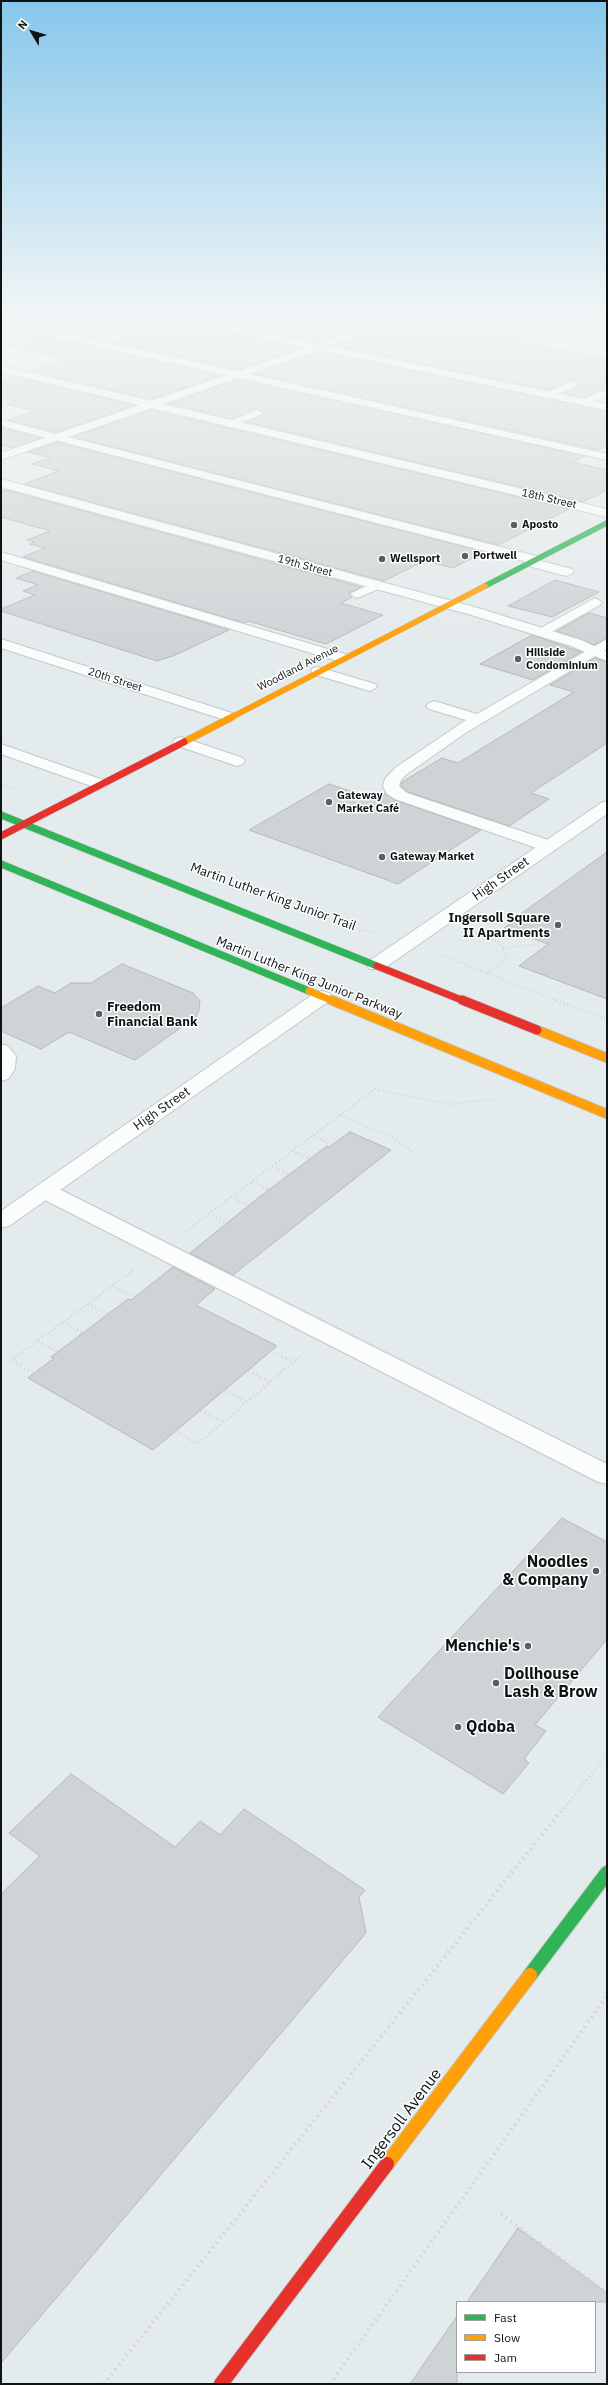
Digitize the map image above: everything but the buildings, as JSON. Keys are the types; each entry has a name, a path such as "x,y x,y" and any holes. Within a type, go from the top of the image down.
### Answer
{"main road":[{"name":"Woodland Avenue","path":"1,836 447,604 607,523"},
{"path":"1,815 607,1058"},
{"name":"Martin Luther King Junior Parkway","path":"1,864 322,998 607,1114"},
{"name":"Ingersoll Avenue","path":"221,2384 607,1873"}],"street":[{"path":"21,428 386,522 532,561 567,572"},
{"path":"1,457 84,428"},
{"name":"18th Street","path":"247,428 607,513"},
{"path":"474,428 607,457"},
{"name":"19th Street","path":"1,483 447,604 576,642 600,654"},
{"path":"375,527 386,522"},
{"path":"1,556 278,634 343,658"},
{"path":"357,594 376,585"},
{"path":"541,632 595,602"},
{"name":"20th Street","path":"1,643 230,717"},
{"path":"548,846 393,791 391,786 393,779 401,771 478,720 600,654 607,643"},
{"path":"318,671 370,686"},
{"path":"434,706 478,720"},
{"path":"181,742 237,761"},
{"path":"1,749 100,784"},
{"name":"High Street","path":"376,965 607,806"},
{"name":"High Street","path":"1,1221 322,998"},
{"path":"1,1050 6,1056 2,1069"},
{"path":"45,1190 607,1475"}],"path":[{"path":"1,783 14,789 23,799"},
{"name":"Martin Luther King Junior Trail","path":"352,929 374,930 607,1020"},
{"path":"467,930 500,942 503,948 507,958 487,973"},
{"path":"503,948 541,944"},
{"path":"34,1374 12,1360 375,1089 449,1104 496,1099"},
{"path":"341,1115 397,1140 414,1153"},
{"path":"312,1136 333,1145"},
{"path":"292,1151 310,1159"},
{"path":"272,1166 292,1176"},
{"path":"252,1182 269,1190"},
{"path":"231,1197 250,1207"},
{"path":"209,1214 227,1223"},
{"path":"112,1286 135,1297"},
{"path":"88,1304 107,1314"},
{"path":"63,1322 86,1334"},
{"path":"176,1432 198,1444 328,1333"},
{"path":"38,1341 58,1352"},
{"path":"271,1351 294,1362"},
{"path":"248,1371 270,1382"},
{"path":"226,1390 247,1402"},
{"path":"201,1410 223,1422"},
{"path":"104,2384 607,1754"},
{"path":"330,2384 607,1996"},
{"path":"501,2214 607,2293"}],"traffic: fast":[{"path":"485,586 607,523"},
{"path":"1,815 377,966"},
{"path":"1,864 309,991"},
{"path":"530,1975 607,1873"}],"traffic: slow":[{"path":"184,742 485,586"},
{"path":"309,991 607,1114"},
{"path":"537,1030 607,1058"},
{"path":"387,2164 530,1975"}],"traffic: jam":[{"path":"1,836 184,742"},
{"path":"377,966 537,1030"},
{"path":"221,2384 387,2164"}],"place":[{"name":"Aposto","path":"514,525"},
{"name":"Portwell","path":"465,556"},
{"name":"Wellsport","path":"382,559"},
{"name":"Hillside Condominium","path":"518,659"},
{"name":"Gateway Market Café","path":"329,802"},
{"name":"Gateway Market","path":"382,857"},
{"name":"Ingersoll Square II Apartments","path":"558,925"},
{"name":"Freedom Financial Bank","path":"99,1014"},
{"name":"Noodles & Company","path":"596,1571"},
{"name":"Menchie's","path":"528,1646"},
{"name":"Dollhouse Lash & Brow","path":"496,1683"},
{"name":"Qdoba","path":"458,1727"}]}
